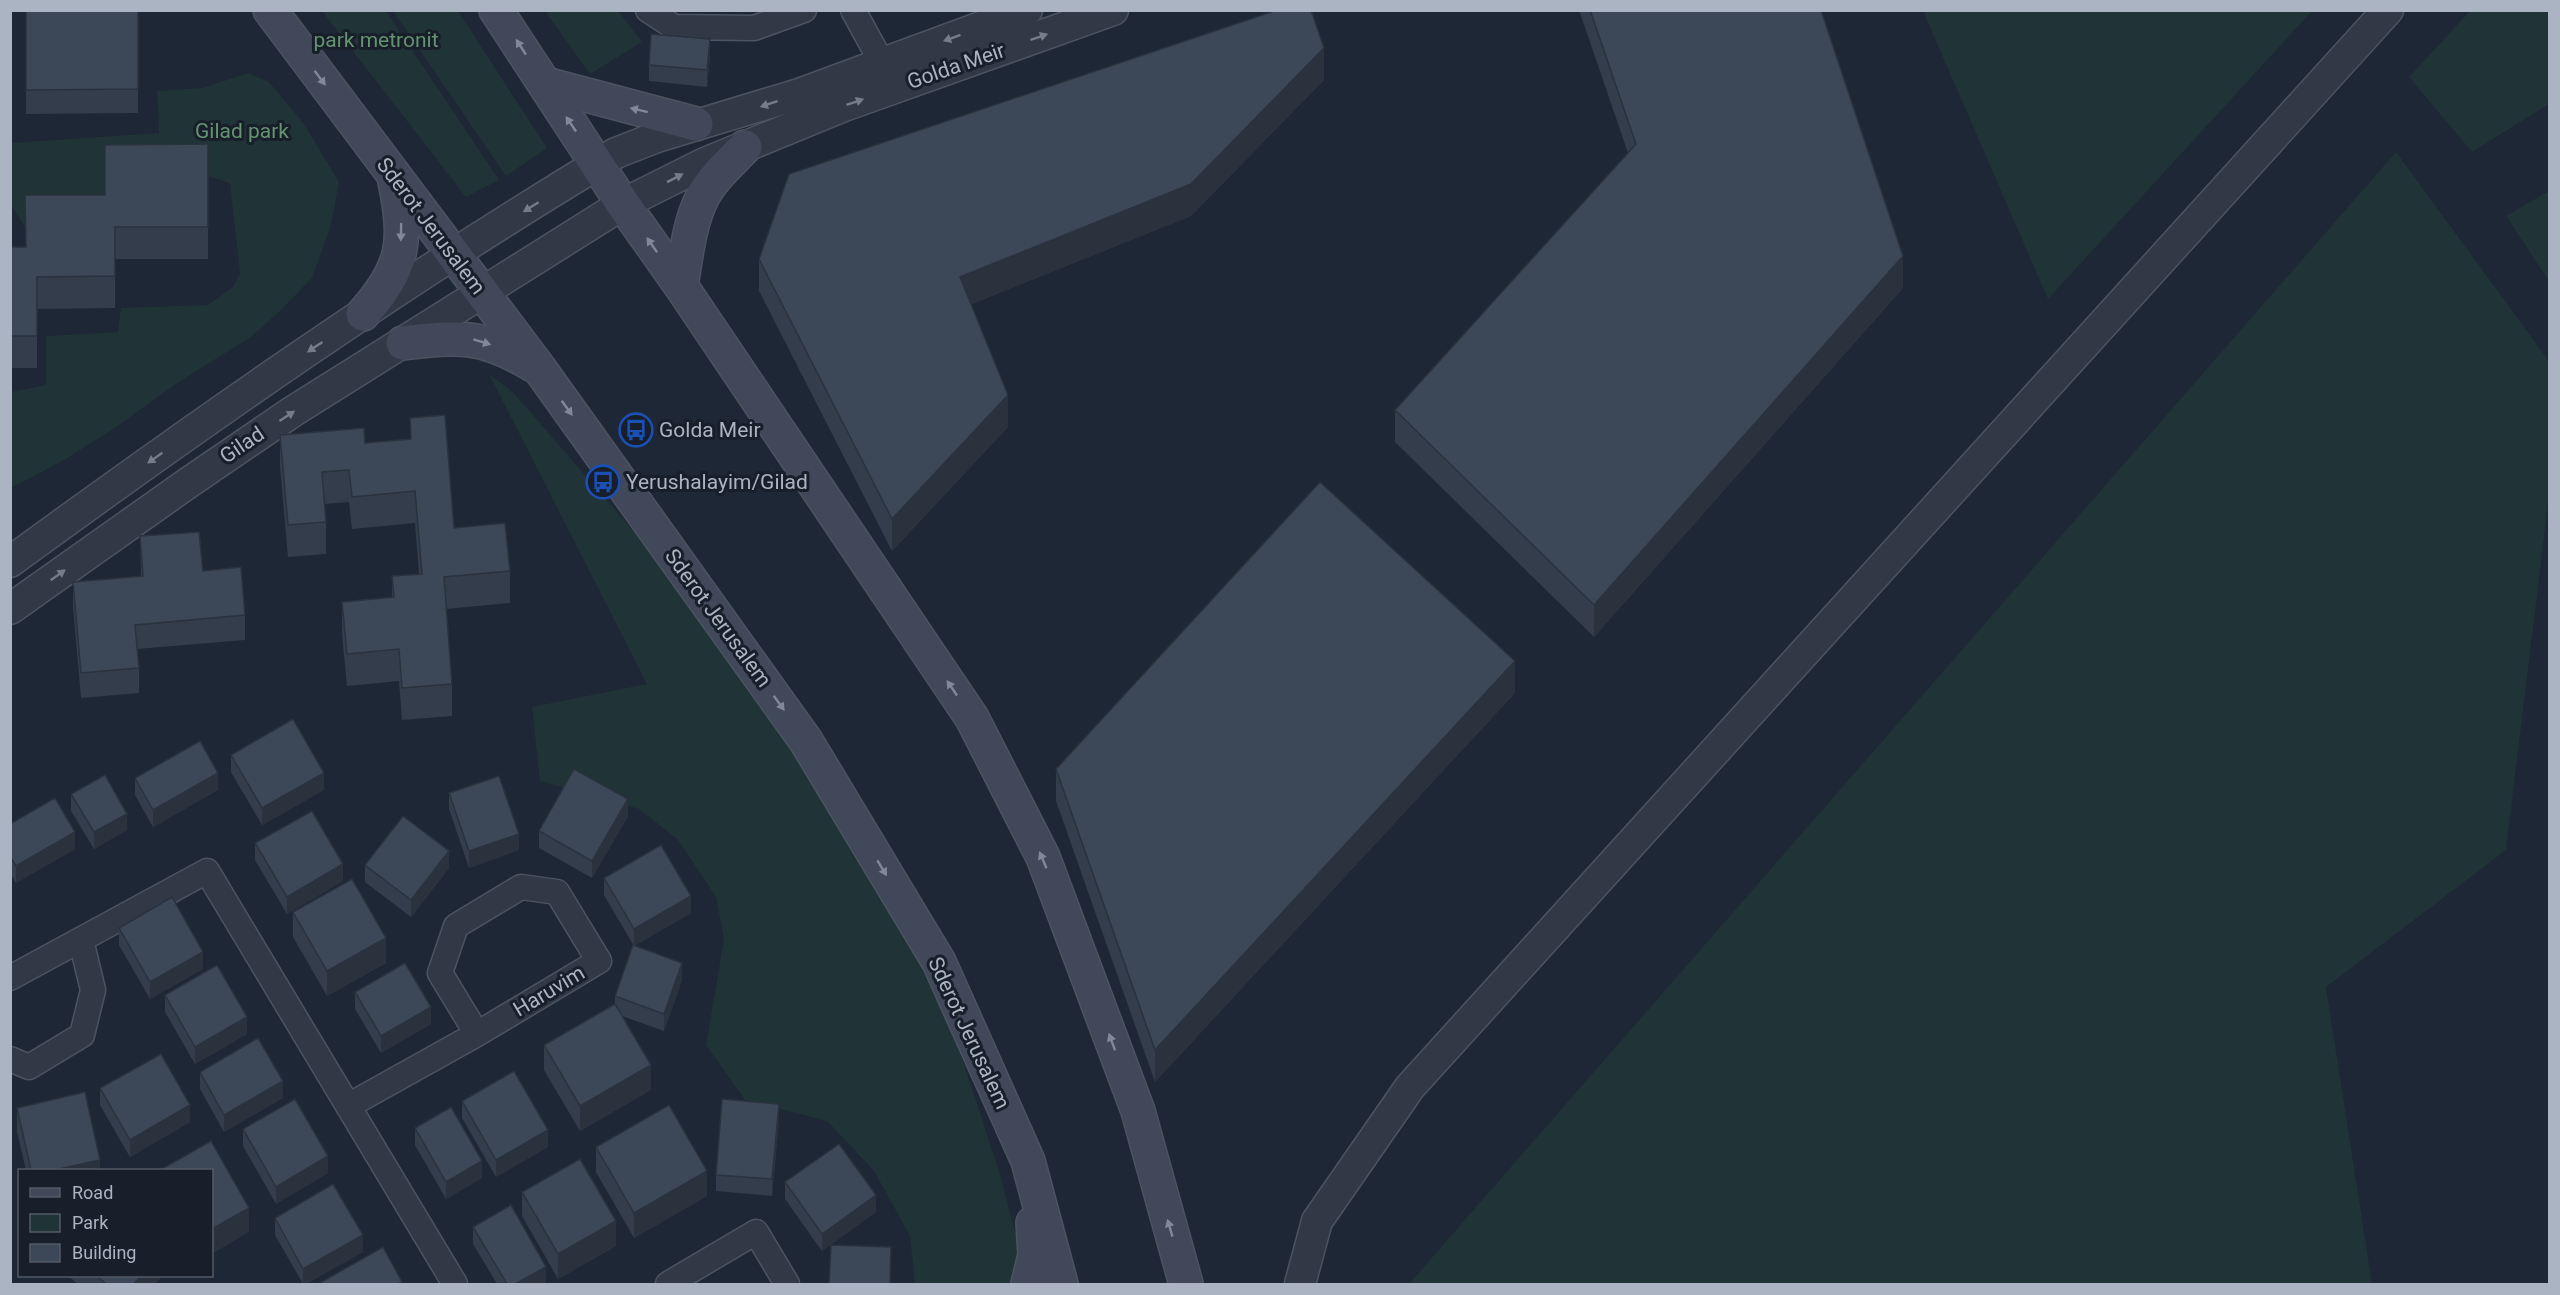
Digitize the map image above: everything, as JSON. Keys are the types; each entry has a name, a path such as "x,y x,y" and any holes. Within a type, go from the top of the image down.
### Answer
{"main road":[{"name":"Sderot Jerusalem","path":"270,10 539,368 806,741 939,962 1028,1161 1061,1284"},
{"path":"496,10 623,204 681,286 972,718 1037,846 1138,1111 1186,1284"},
{"path":"545,84 696,124"},
{"path":"681,286 692,227 701,199 709,186 745,147"},
{"path":"363,314 380,295 392,275 400,253 401,210 393,175"},
{"path":"403,343 448,337 473,339 517,355 539,368"},
{"path":"1028,1161 1035,1255 1028,1284"}],"street":[{"path":"648,10 674,27 754,28 804,10"},
{"path":"853,10 882,63"},
{"name":"Golda Meir","path":"482,293 623,204 705,163 844,106 1113,10"},
{"path":"1300,1284 1317,1221 1410,1087 2388,10"},
{"name":"Golda Meir","path":"453,256 616,153 657,136 799,94 1015,13"},
{"name":"Gilad","path":"10,562 180,440 363,314 453,256"},
{"name":"Gilad","path":"10,609 273,425 482,293"},
{"path":"10,978 207,871 455,1284"},
{"name":"Haruvim","path":"348,1106 477,1034 598,961 557,892 521,887 456,926 440,973 477,1034"},
{"path":"10,1059 29,1067 82,1035 93,990 81,940"},
{"path":"668,1284 756,1232 788,1284"}],"green space":[{"name":"park metronit","path":"322,11 386,11 499,180 466,197"},
{"name":"park metronit","path":"393,11 458,11 547,148 506,176"},
{"path":"545,11 618,11 642,42 590,74"},
{"path":"1923,11 2312,11 2048,299"},
{"path":"2470,11 2550,11 2549,104 2472,152 2409,77"},
{"name":"Gilad park","path":"248,73 269,82 304,124 339,182 331,225 312,278 251,337 174,385 118,426 64,460 11,488 11,392 46,385 46,336 118,332 121,308 208,305 233,287 240,273 230,183 208,176 105,177 105,227 25,227 11,205 11,143 159,133 157,91 202,88"},
{"path":"2396,152 2549,361 2549,496 2506,850 2326,987 2372,1284 1409,1284"},
{"path":"2549,191 2549,281 2506,216"},
{"path":"489,374 513,392 655,556 805,757 889,896 953,1031 1000,1174 1021,1255 1016,1284 915,1284 910,1236 874,1171 827,1121 745,1100 706,1045 724,939 716,897 678,840 639,809 540,781 532,707 647,684"}],"building":[{"path":"26,10 138,10 138,89 26,90"},
{"path":"1277,10 1311,10 1324,48 1191,184 960,277 1008,395 892,519 759,259 789,174"},
{"path":"1590,10 1821,10 1903,256 1594,605 1395,410 1636,144"},
{"path":"651,34 710,39 707,70 649,65"},
{"path":"208,144 208,227 115,227 115,276 37,277 37,336 10,336 10,247 26,247 25,195 105,195 105,145"},
{"path":"445,415 454,528 505,523 510,571 444,577 452,684 402,688 399,649 347,654 342,602 394,597 392,576 422,574 415,491 352,497 349,470 322,472 326,522 288,525 280,435 364,428 365,443 411,439 410,418"},
{"path":"1320,482 1515,661 1155,1050 1056,769"},
{"path":"199,532 203,571 241,567 245,615 135,625 139,668 81,673 73,582 143,576 140,536"},
{"path":"293,719 324,773 262,808 231,755"},
{"path":"200,741 218,773 153,810 135,778"},
{"path":"574,769 628,799 592,861 539,831"},
{"path":"105,775 127,814 94,832 71,794"},
{"path":"499,776 519,834 469,851 449,793"},
{"path":"55,798 75,832 16,866 10,856 10,824"},
{"path":"312,811 343,864 287,897 255,843"},
{"path":"403,816 449,851 411,900 365,865"},
{"path":"661,845 691,896 634,929 604,878"},
{"path":"352,879 386,938 327,971 293,912"},
{"path":"172,897 203,952 150,982 119,928"},
{"path":"633,945 682,963 664,1014 615,996"},
{"path":"405,963 431,1007 381,1036 355,992"},
{"path":"217,965 247,1017 195,1047 165,995"},
{"path":"615,1004 651,1065 580,1106 544,1045"},
{"path":"258,1038 283,1081 224,1115 200,1072"},
{"path":"161,1054 190,1105 130,1140 100,1088"},
{"path":"514,1071 548,1130 496,1160 462,1101"},
{"path":"85,1092 100,1160 59,1169 31,1169 17,1108"},
{"path":"295,1099 328,1156 276,1187 243,1129"},
{"path":"722,1099 779,1104 772,1179 716,1175"},
{"path":"669,1105 707,1171 634,1213 596,1147"},
{"path":"451,1107 482,1161 446,1182 415,1128"},
{"path":"211,1141 249,1208 213,1228 213,1169 162,1169"},
{"path":"839,1144 876,1195 822,1234 785,1182"},
{"path":"580,1159 616,1221 558,1254 522,1192"},
{"path":"333,1184 363,1235 303,1269 275,1218"},
{"path":"511,1205 546,1267 515,1284 507,1284 473,1227"},
{"path":"831,1245 891,1247 890,1284 829,1284"},
{"path":"383,1247 402,1282 398,1284 318,1284"},
{"path":"98,1277 139,1277 134,1284 106,1284"}],"place":[{"name":"Golda Meir","path":"636,430"},
{"name":"Yerushalayim/Gilad","path":"603,482"}]}
